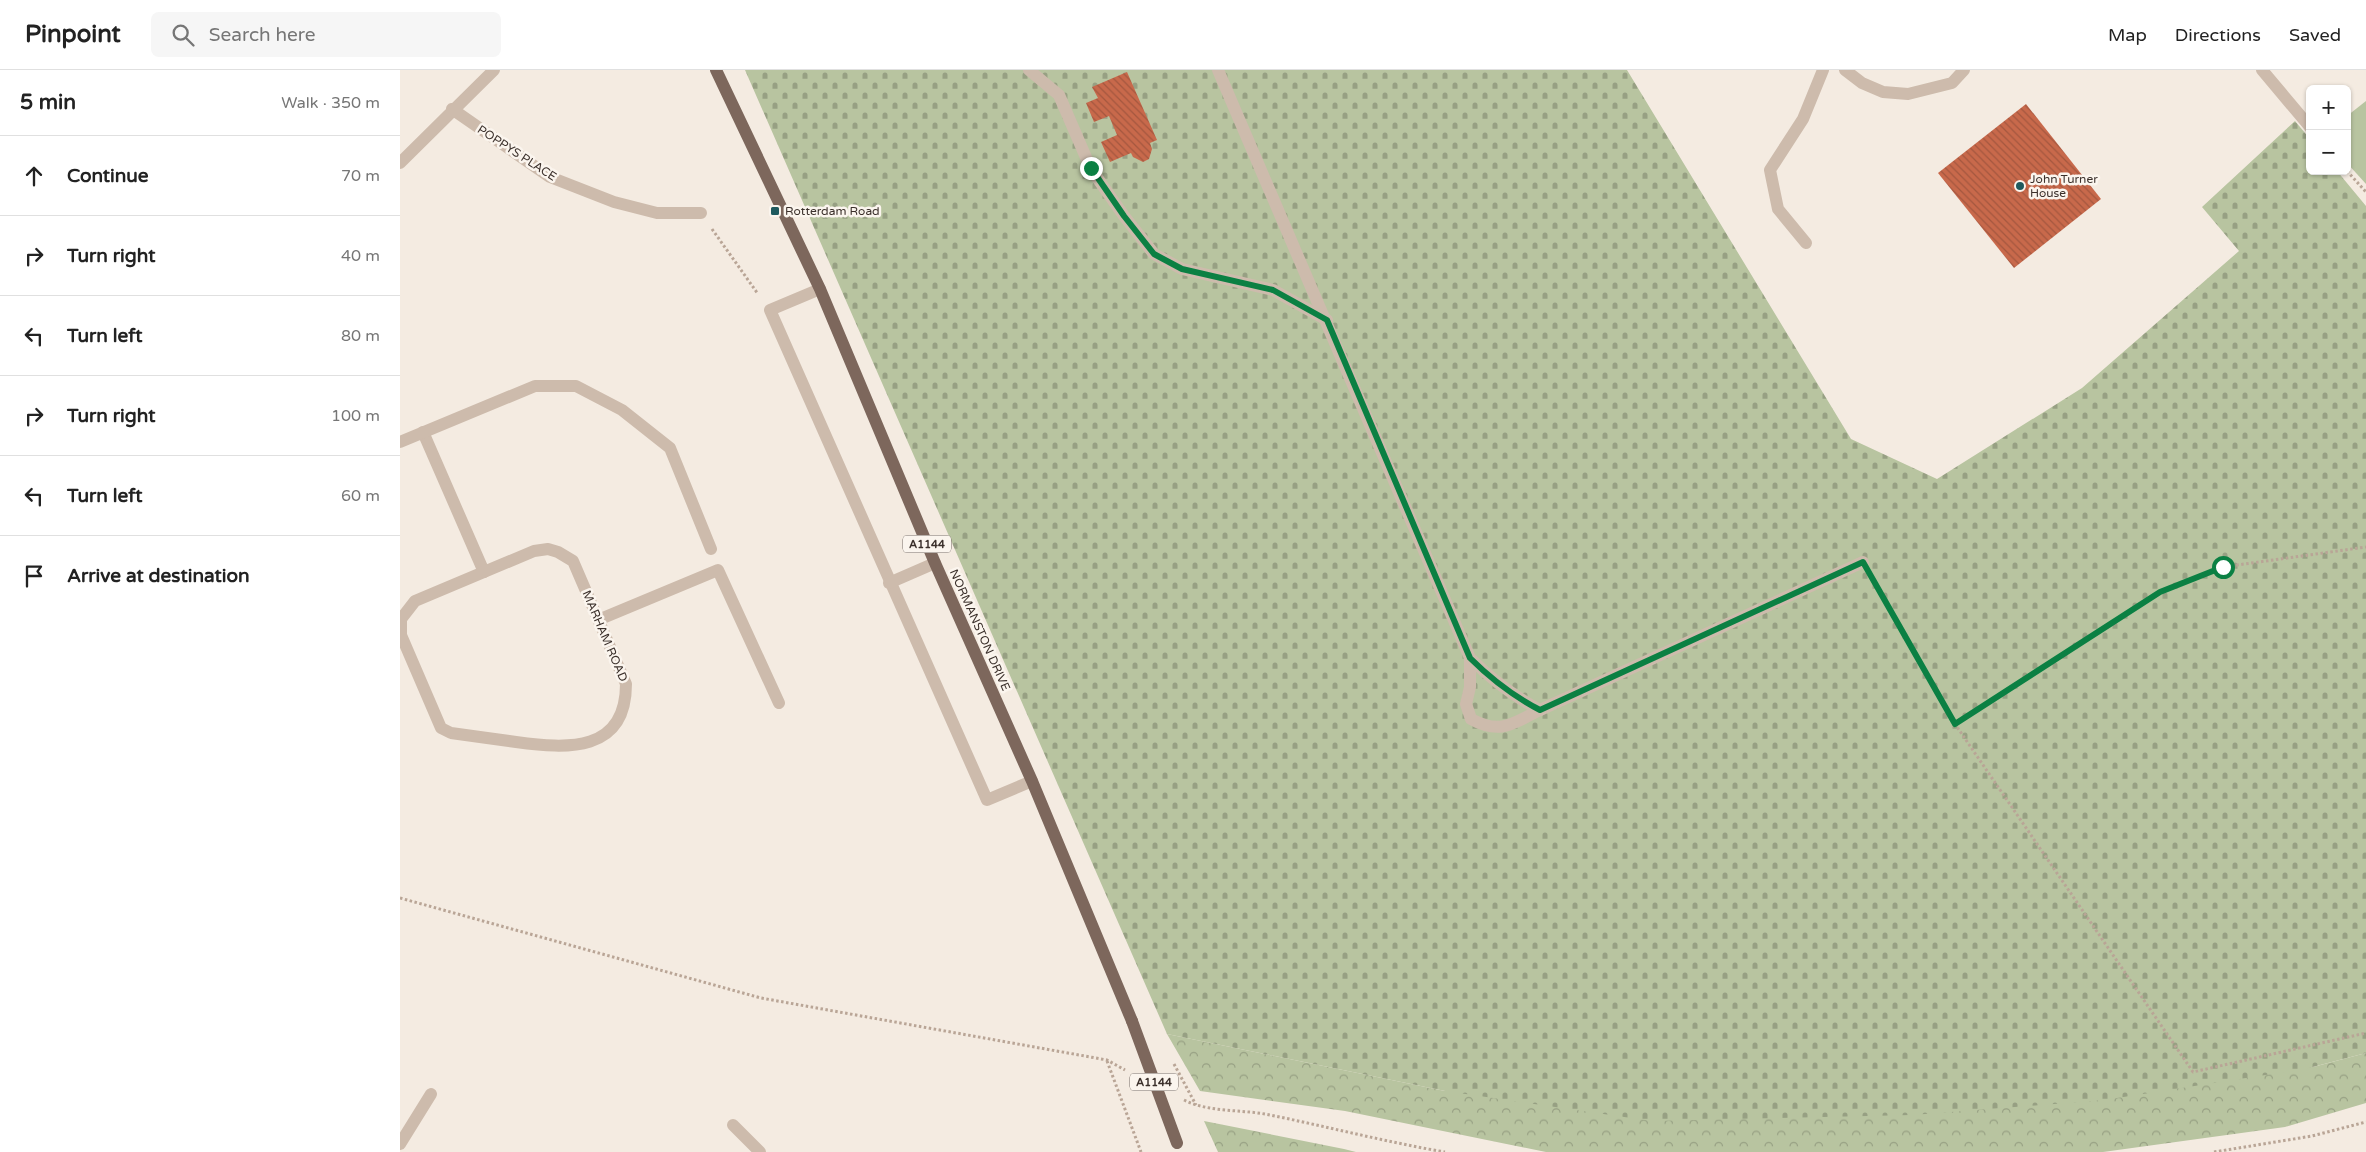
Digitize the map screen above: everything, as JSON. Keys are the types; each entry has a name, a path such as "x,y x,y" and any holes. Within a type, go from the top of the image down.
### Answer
{"main road":[{"name":"NORMANSTON DRIVE","path":"716,70 820,289 935,563 1032,781 1132,1021 1179,1147"}],"street":[{"path":"400,163 452,109 494,70"},
{"path":"1029,70 1059,95 1091,168 1124,216 1154,254 1182,269 1273,290 1327,320"},
{"path":"1218,70 1327,320 1470,658 1470,687 1466,704 1470,719 1486,727 1504,728 1863,562"},
{"path":"1806,243 1778,209 1770,170 1803,119 1823,70"},
{"path":"1845,70 1862,83 1884,92 1908,94 1952,83 1964,70"},
{"path":"2262,70 2306,122"},
{"name":"POPPYS PLACE","path":"452,109 550,177 614,202 657,212 701,213"},
{"path":"820,289 770,310 889,583 987,800 1032,781"},
{"path":"400,442 535,386 576,386 622,410 670,448 711,549"},
{"path":"423,432 484,572"},
{"name":"MARHAM ROAD","path":"548,549 558,552 573,561 626,684 626,700 623,708 614,725 594,742 553,747 451,733 441,728 401,635 401,619 415,601 534,551 548,549"},
{"path":"889,583 935,563"},
{"path":"598,620 718,570 779,703"},
{"path":"1470,658 1519,699 1540,710"},
{"path":"400,1144 431,1094"},
{"path":"733,1124 760,1152"}],"path":[{"path":"2351,175 2366,192"},
{"path":"701,213 770,310"},
{"path":"1955,724 2160,592 2223,567 2366,547"},
{"path":"1863,562 1955,724 2193,1072 2366,1033"},
{"path":"400,898 761,998 1107,1060 1131,1072"},
{"path":"1107,1060 1141,1152"},
{"path":"1173,1062 1196,1106"},
{"path":"1180,1097 1196,1106 1268,1115 1380,1141 1445,1152"},
{"path":"2214,1152 2312,1136 2366,1122"}],"green space":[{"path":"745,70 1627,70 1851,439 1937,479 2082,388 2239,251 2202,207 2295,121 2306,134 2306,175 2340,175 2366,206 2366,1053 2305,1069 2104,1100 1912,1115 1652,1121 1445,1091 1167,1034"},
{"path":"2366,101 2366,184 2351,167 2351,113"},
{"path":"1167,1034 1445,1091 2313,1067 2366,1053 2366,1103 2285,1127 2103,1152 1546,1152 1345,1111 1200,1091"},
{"path":"1204,1121 1344,1149 1356,1152 1218,1152"}],"building":[{"path":"1127,72 1157,140 1150,143 1152,149 1149,159 1143,162 1133,157 1131,153 1110,162 1101,142 1117,135 1109,116 1094,122 1086,103 1098,98 1092,87"},
{"name":"John Turner House","path":"2026,104 2101,199 2014,268 1938,173"}],"place":[{"name":"John Turner House","path":"2020,186"},
{"name":"Rotterdam Road","path":"775,211"}],"route":[{"path":"1091,168 1124,216 1154,254 1182,269 1218,279 1273,290 1327,320 1470,658 1490,678 1519,699 1540,710 1863,562 1955,724 2160,592 2223,567"}]}
